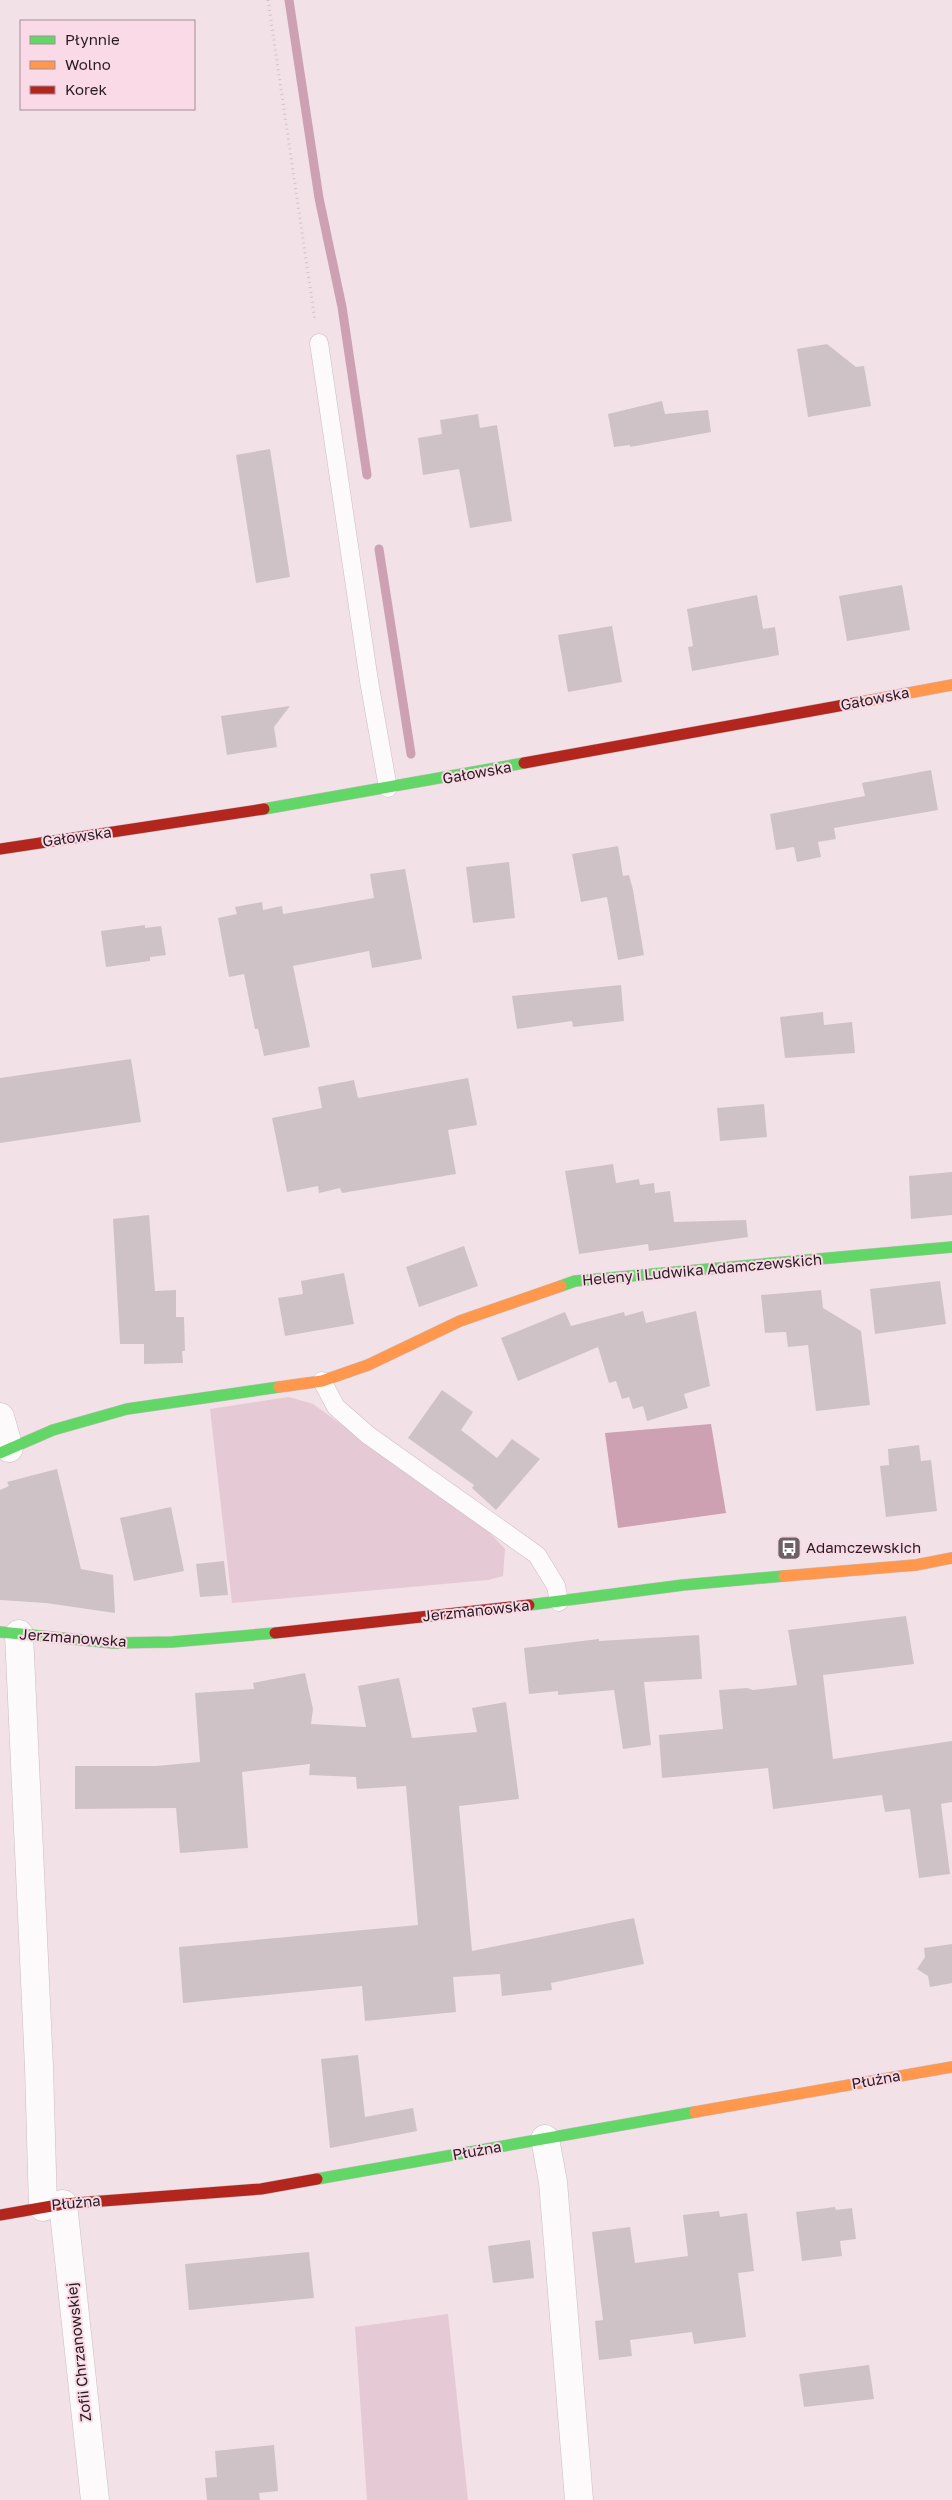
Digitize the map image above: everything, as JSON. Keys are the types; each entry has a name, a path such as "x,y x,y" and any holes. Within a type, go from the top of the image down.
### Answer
{"street":[{"name":"Gałowska","path":"0,849 388,788 952,685"},
{"name":"Heleny i Ludwika Adamczewskich","path":"4,1451 53,1430 127,1409 322,1381 368,1365 460,1322 574,1281 952,1247"},
{"path":"0,1417 4,1451"},
{"name":"Jerzmanowska","path":"10,1633 113,1643 172,1642 559,1602 674,1586 916,1565 952,1558"},
{"name":"Zofii Chrzanowskiej","path":"10,1633 39,2067 53,2205 95,2500"},
{"name":"Płużna","path":"0,2214 53,2205 261,2189 952,2067"},
{"path":"545,2139 553,2182 579,2500"}],"lane":[{"path":"319,343 367,672 388,788"},
{"path":"322,1381 336,1408 368,1435 537,1555 556,1586 559,1602"}],"path":[{"path":"268,0 319,343"}],"shaded area":[{"path":"289,1397 313,1404 488,1531 505,1549 503,1576 488,1580 232,1603 210,1409"},
{"path":"711,1424 726,1513 618,1528 605,1433"},
{"path":"448,2314 468,2500 367,2500 355,2327"}],"building":[{"path":"827,344 856,367 864,366 871,406 808,417 797,349"},
{"path":"662,401 665,414 708,410 711,432 630,447 630,445 614,447 608,414"},
{"path":"478,414 480,428 497,425 512,521 470,528 459,469 423,475 418,438 442,434 440,420"},
{"path":"270,449 290,577 256,583 236,455"},
{"path":"902,585 910,630 847,641 839,596"},
{"path":"757,595 763,629 775,627 779,655 692,671 688,647 693,646 687,609"},
{"path":"612,626 622,682 568,692 558,635"},
{"path":"290,706 274,727 277,747 227,755 221,716"},
{"path":"931,770 938,810 834,828 836,839 818,842 821,857 797,862 794,847 776,850 770,814 865,796 862,783"},
{"path":"618,846 623,876 629,875 633,890 644,955 618,960 607,897 581,902 572,854"},
{"path":"509,862 515,918 473,923 466,867"},
{"path":"405,869 422,959 372,968 369,951 293,966 310,1047 264,1056 258,1029 255,1029 244,974 229,977 218,918 237,914 235,907 262,902 263,910 282,906 283,914 374,898 370,874"},
{"path":"145,925 145,928 161,926 166,955 150,957 150,961 106,967 101,931"},
{"path":"621,985 624,1021 573,1027 572,1021 517,1029 512,996"},
{"path":"823,1012 824,1025 852,1022 855,1053 785,1058 780,1017"},
{"path":"131,1059 141,1122 0,1143 0,1078"},
{"path":"468,1078 477,1125 448,1130 456,1174 342,1193 340,1188 319,1193 318,1186 287,1192 272,1118 322,1108 318,1087 354,1080 358,1098"},
{"path":"764,1104 767,1137 720,1141 717,1108"},
{"path":"613,1164 616,1183 639,1179 640,1185 654,1183 655,1193 670,1191 674,1222 746,1220 748,1237 649,1251 648,1244 579,1254 565,1171"},
{"path":"952,1172 952,1215 911,1219 909,1176"},
{"path":"149,1215 155,1291 176,1290 176,1317 184,1317 185,1351 182,1351 183,1363 144,1364 144,1344 120,1344 113,1219"},
{"path":"464,1246 478,1286 419,1307 406,1267"},
{"path":"344,1273 354,1324 285,1336 278,1298 303,1294 301,1281"},
{"path":"940,1281 946,1324 875,1334 870,1289"},
{"path":"821,1290 823,1308 861,1331 870,1405 816,1411 808,1345 788,1347 786,1332 765,1333 761,1295"},
{"path":"643,1311 646,1323 696,1311 710,1386 684,1394 688,1408 647,1421 643,1406 633,1409 629,1397 622,1399 616,1381 609,1383 598,1347 518,1381 501,1338 565,1312 571,1326 624,1312 625,1316"},
{"path":"442,1390 473,1412 461,1430 497,1458 512,1439 540,1459 496,1510 472,1488 474,1485 408,1438"},
{"path":"919,1445 921,1461 931,1460 937,1511 886,1517 880,1466 889,1465 888,1449"},
{"path":"57,1469 81,1569 113,1575 115,1613 46,1603 0,1600 0,1490 9,1486 7,1482"},
{"path":"171,1507 184,1571 134,1581 120,1518"},
{"path":"224,1561 228,1595 200,1597 196,1564"},
{"path":"906,1616 914,1664 823,1675 833,1759 952,1741 952,1802 941,1804 950,1874 919,1878 910,1809 885,1812 882,1795 773,1809 768,1768 662,1778 659,1735 723,1729 719,1690 747,1688 753,1690 797,1685 788,1630"},
{"path":"699,1635 702,1679 644,1682 651,1745 623,1749 614,1690 558,1695 558,1691 529,1694 524,1648 599,1639 599,1641"},
{"path":"305,1673 313,1709 311,1724 366,1727 358,1686 399,1678 412,1738 477,1732 472,1708 506,1702 519,1799 459,1806 472,1951 634,1918 644,1964 551,1983 552,1990 502,1996 500,1974 453,1977 456,2012 365,2021 362,1986 183,2003 179,1947 418,1925 406,1786 357,1789 356,1777 309,1775 310,1764 242,1772 248,1848 180,1853 176,1808 75,1809 75,1766 156,1766 200,1762 195,1693 254,1689 253,1683"},
{"path":"952,1944 952,1983 930,1987 928,1976 917,1969 925,1957 924,1948"},
{"path":"358,2055 365,2117 413,2108 417,2131 330,2148 321,2059"},
{"path":"835,2207 836,2210 852,2208 856,2239 840,2241 842,2256 802,2261 796,2212"},
{"path":"719,2211 720,2217 747,2213 754,2271 738,2273 746,2337 694,2344 692,2332 630,2340 632,2356 599,2360 595,2321 603,2320 592,2232 630,2227 635,2263 688,2256 683,2215"},
{"path":"530,2240 534,2278 493,2283 488,2246"},
{"path":"309,2252 314,2298 189,2310 185,2264"},
{"path":"869,2365 874,2399 804,2407 799,2374"},
{"path":"274,2445 278,2491 259,2493 260,2500 207,2500 205,2478 217,2477 215,2451"}],"waterway":[{"path":"289,0 319,198 342,307 367,475"},
{"path":"379,549 411,754"}],"traffic: fast":[{"path":"264,809 524,763"},
{"path":"561,1286 575,1281 952,1247"},
{"path":"0,1453 53,1430 127,1409 279,1387"},
{"path":"529,1605 683,1585 784,1576"},
{"path":"0,1632 113,1643 172,1642 275,1633"},
{"path":"317,2179 695,2112"}],"traffic: slow":[{"path":"855,703 952,685"},
{"path":"279,1387 322,1381 368,1365 460,1321 561,1286"},
{"path":"784,1576 916,1565 952,1558"},
{"path":"695,2112 952,2067"}],"traffic: jam":[{"path":"524,763 855,703"},
{"path":"0,849 264,809"},
{"path":"275,1633 529,1605"},
{"path":"0,2215 63,2204 261,2189 317,2179"}],"place":[{"name":"Adamczewskich","path":"789,1548"}]}
